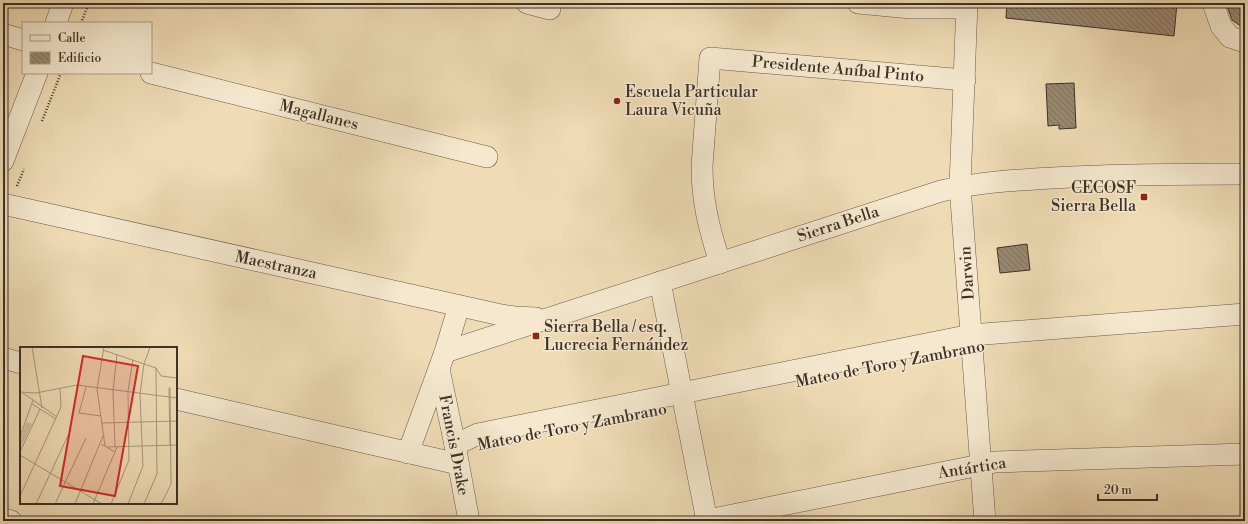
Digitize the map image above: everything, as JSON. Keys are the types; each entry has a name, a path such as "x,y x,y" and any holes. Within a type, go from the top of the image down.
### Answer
{"street":[{"path":"56,22 63,3"},
{"path":"527,3 550,10"},
{"path":"858,3 967,12"},
{"path":"1213,3 1221,26 1230,37 1245,42"},
{"name":"Darwin","path":"967,12 960,186 985,521"},
{"path":"3,34 22,40"},
{"name":"Presidente Aníbal Pinto","path":"720,262 707,219 702,183 710,58 965,80"},
{"name":"Magallanes","path":"152,73 487,157"},
{"path":"3,162 37,74"},
{"name":"Sierra Bella","path":"442,360 549,318 960,186 990,182 1077,177 1164,174 1245,174"},
{"name":"Maestranza","path":"3,204 459,306 529,319 549,318"},
{"path":"660,282 706,521"},
{"path":"408,453 442,360 459,306"},
{"name":"Mateo de Toro y Zambrano","path":"177,399 408,453 457,455 478,434 683,399 972,340 1245,314"},
{"name":"Mateo de Toro y Zambrano","path":"972,340 1245,325"},
{"path":"3,358 20,363"},
{"name":"Francis Drake","path":"442,360 457,455 470,521"},
{"name":"Antártica","path":"770,521 981,472 995,462 1245,454"},
{"name":"Antártica","path":"706,521 981,472 993,476 1245,466"},
{"path":"3,519 12,521"}],"path":[{"path":"81,22 89,3"}],"building":[{"path":"1007,3 1177,3 1174,36 1006,18"},
{"path":"1226,3 1245,3 1245,29 1232,20"},
{"path":"1074,83 1076,128 1059,129 1059,125 1048,126 1046,84"},
{"path":"1027,244 1030,270 1000,273 997,248"}],"place":[{"name":"Escuela Particular Laura Vicuña","path":"617,101"},
{"name":"CECOSF Sierra Bella","path":"1144,197"},
{"name":"Sierra Bella / esq. Lucrecia Fernández","path":"536,336"}]}
